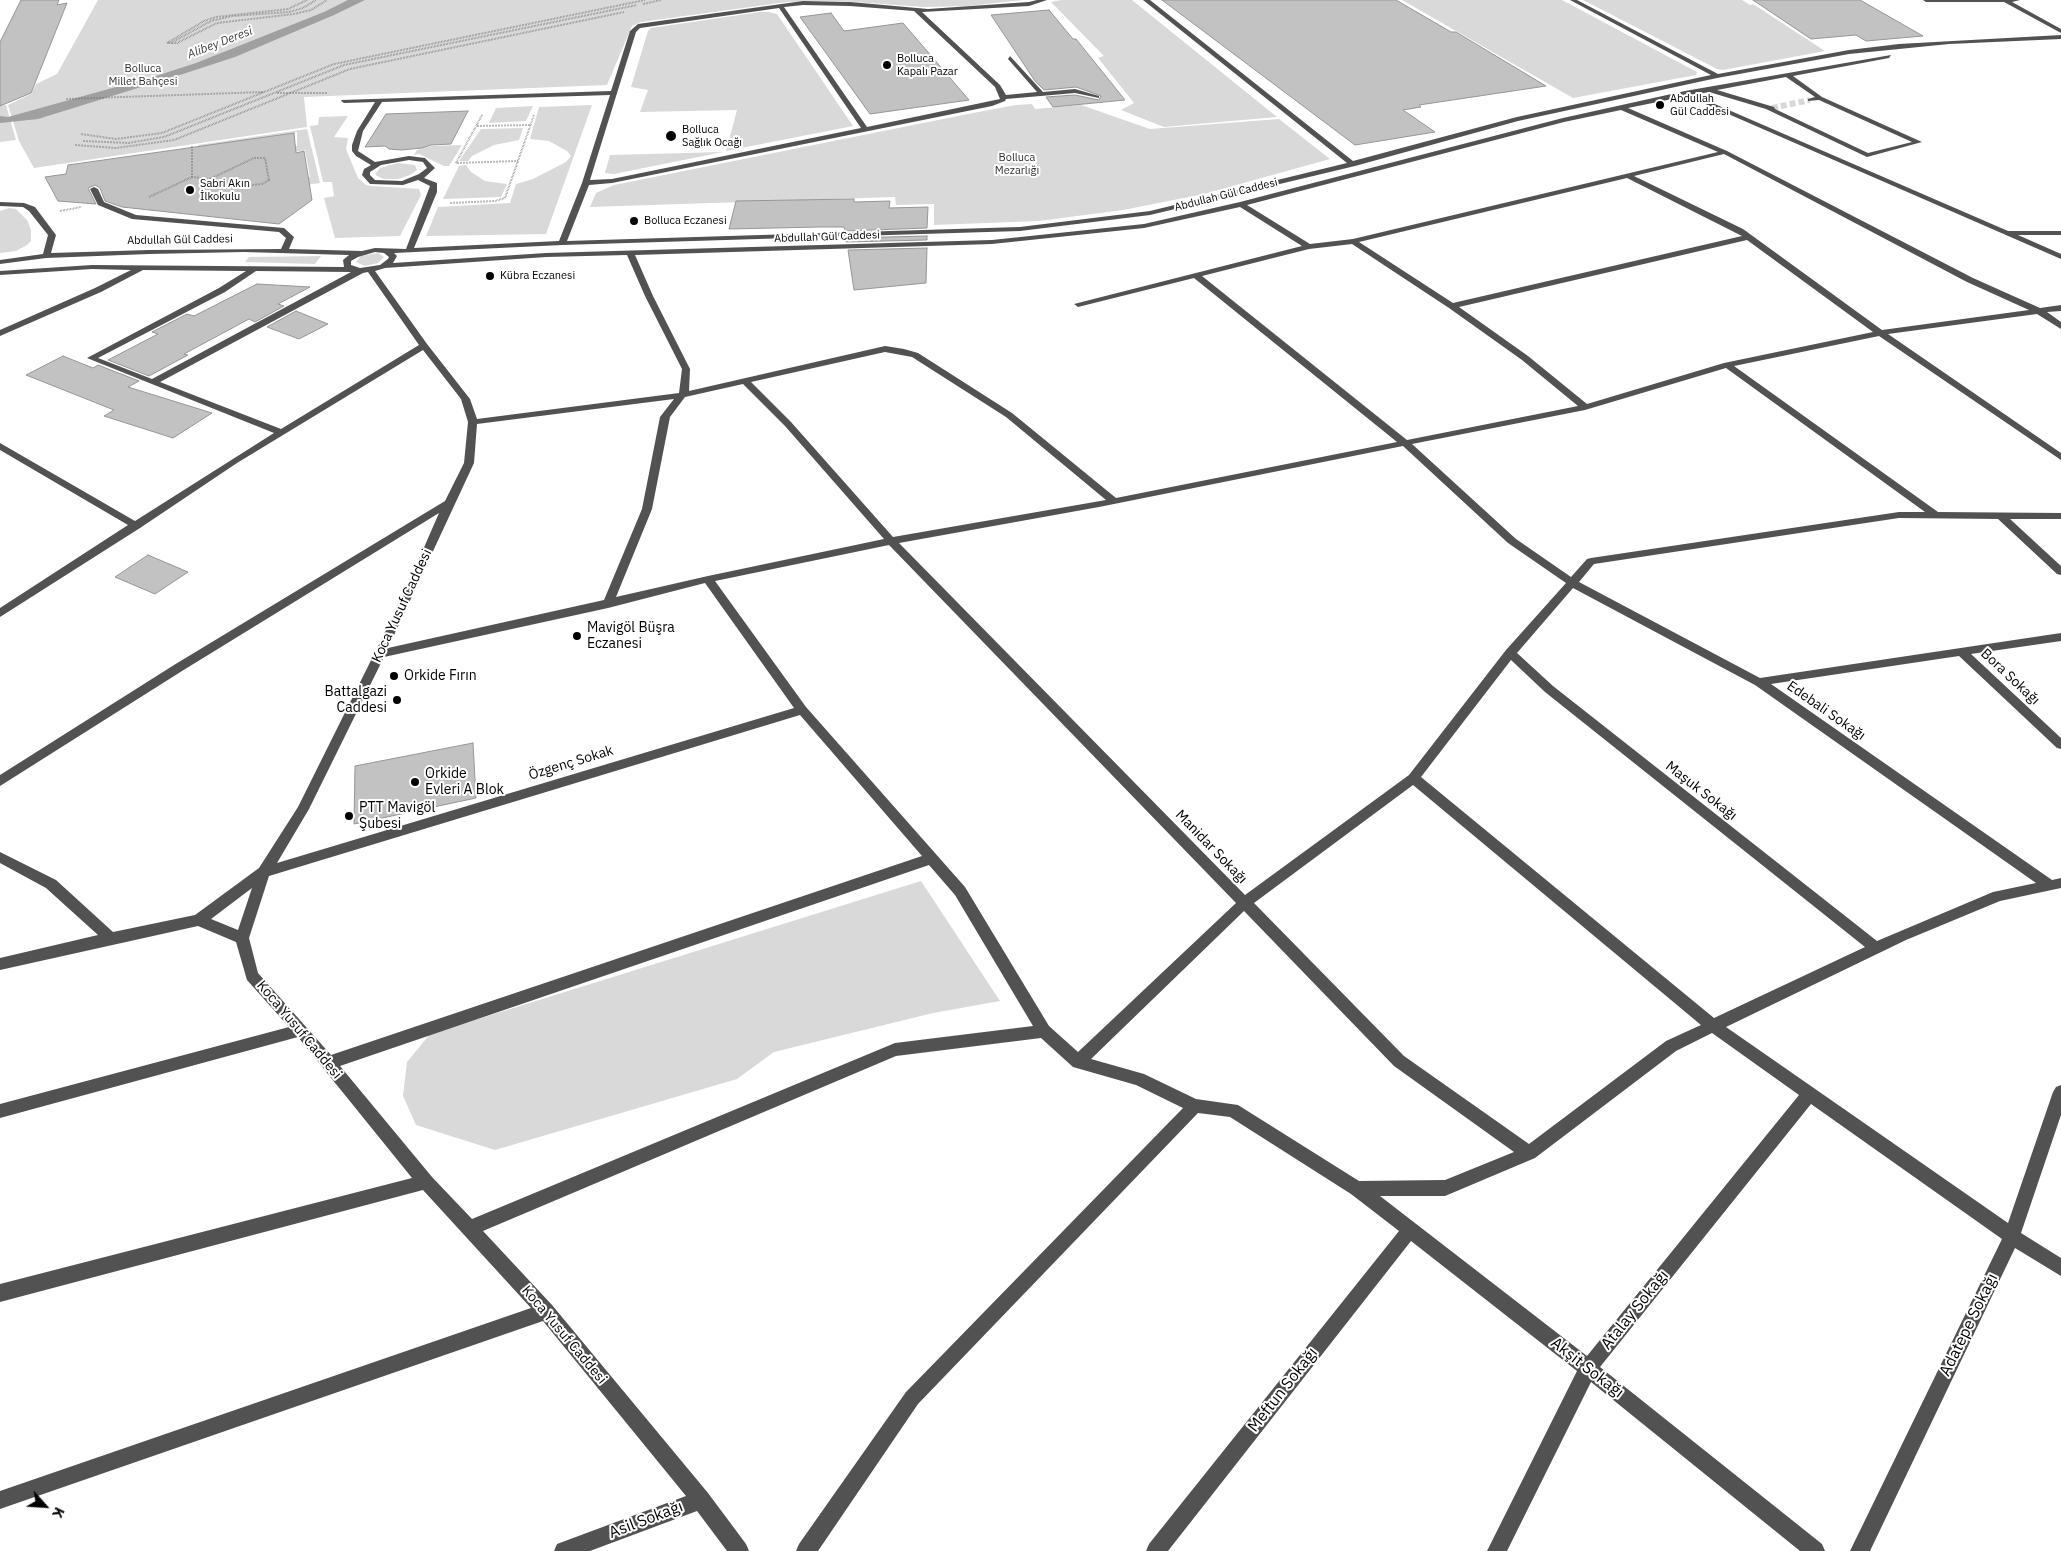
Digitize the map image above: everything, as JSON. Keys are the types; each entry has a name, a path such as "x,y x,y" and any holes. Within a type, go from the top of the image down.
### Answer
{"street":[{"path":"562,243 586,183 634,31 638,26 780,6 826,3 916,10 956,10 1029,4 1044,0"},
{"path":"1146,0 1352,164"},
{"path":"1573,0 1717,76"},
{"path":"2006,0 2061,31"},
{"path":"1927,1 2017,0"},
{"path":"780,6 865,129"},
{"path":"916,10 998,86 1003,97"},
{"name":"Abdullah Gül Caddesi","path":"0,262 46,256 149,252 409,251 562,243 1020,229 1150,213 1352,164 1527,116 1717,76 1849,52 1899,46 2061,37"},
{"path":"1920,52 1959,48 2061,44"},
{"name":"Abdullah Gül Caddesi","path":"0,273 58,268 367,269 546,255 905,246 1033,239 1144,226 1241,204 1563,120 1708,89 1893,56"},
{"path":"1010,58 1042,94"},
{"path":"1708,89 1770,108 1867,156 1919,142 1820,98 1786,74"},
{"path":"1671,86 2061,257"},
{"path":"1003,97 1075,91 1097,97"},
{"path":"344,102 615,93"},
{"path":"586,183 622,179 992,104 1003,100 1003,97"},
{"path":"1810,100 1820,98"},
{"path":"375,165 358,155 354,150 360,131 380,100"},
{"path":"1622,108 1725,152 1970,280 2039,310 2061,326"},
{"path":"1078,304 1309,247 1353,241 1725,152"},
{"path":"399,158 425,160 431,168 419,178 392,184 373,182 366,176 367,171 375,165 399,158"},
{"path":"1628,175 1749,237 1880,333 2061,456"},
{"path":"409,251 434,185 419,178"},
{"path":"94,189 100,202 119,212 135,217 281,230 290,237 284,251"},
{"path":"0,204 24,205 32,209 52,235 46,256"},
{"path":"1241,204 1309,247"},
{"path":"2004,232 2061,233"},
{"path":"1452,306 1749,237"},
{"path":"1353,241 1452,306 1526,358 1584,407"},
{"path":"153,382 367,269 392,260 393,256 387,251"},
{"path":"361,252 348,260 347,266 367,269"},
{"path":"608,604 647,509 665,417 684,392 686,368 649,296 630,253"},
{"path":"0,333 98,290 142,268"},
{"name":"Koca Yusuf Caddesi","path":"367,269 465,400 473,422 469,463 407,598 303,809 264,872 242,938 252,976 301,1030 426,1182 471,1228 546,1312 700,1500 739,1551"},
{"path":"253,270 222,290 90,358 281,432"},
{"name":"Edebali Sokağı","path":"1196,275 1405,443 1512,541 1573,583 1759,682 2054,884"},
{"path":"379,654 608,604 708,579 891,540 1114,501 1584,407 1726,365 1880,333 2061,308"},
{"path":"0,613 281,432 424,346"},
{"path":"473,422 681,396 884,349 915,355 1008,416 1114,501"},
{"path":"1726,365 1937,516"},
{"name":"Manidar Sokağı","path":"745,381 788,424 891,540 1399,1061 1529,1153"},
{"path":"0,446 136,526"},
{"path":"0,781 178,668 449,503"},
{"path":"708,579 802,710 930,859 960,891 1044,1031 1078,1062 1244,903 1414,778 1510,653 1591,562 1899,515 2061,516"},
{"path":"2002,517 2061,572"},
{"path":"1759,682 2061,637"},
{"name":"Bora Sokağı","path":"1961,651 2061,745"},
{"name":"Maşuk Sokağı","path":"1510,653 1549,689 1876,948"},
{"name":"Özgenç Sokak","path":"264,872 802,710"},
{"path":"1414,778 1713,1026 2012,1236 2061,1268"},
{"path":"0,856 50,884 111,938"},
{"path":"328,1063 930,859"},
{"path":"0,964 199,920 264,872"},
{"path":"1357,1189 1445,1188 1529,1153 1671,1046 1876,948 1998,896 2054,884"},
{"path":"199,920 242,938"},
{"path":"0,1111 301,1030"},
{"path":"471,1228 895,1050 1044,1031"},
{"name":"Akşit Sokağı","path":"1078,1062 1139,1079 1195,1106 1233,1110 1357,1189 1588,1368 1815,1551"},
{"name":"Adatepe Sokağı","path":"1860,1551 2012,1236 2061,1092"},
{"name":"Atalay Sokağı","path":"1497,1551 1588,1368 1810,1094"},
{"path":"806,1551 912,1398 1195,1106"},
{"path":"0,1293 426,1182"},
{"name":"Meftun Sokağı","path":"1156,1551 1410,1230"},
{"path":"0,1500 546,1312"},
{"name":"Asil Sokağı","path":"564,1551 700,1500"}],"path":[{"path":"307,0 288,9 238,13 216,17 167,43 177,44 217,23 294,14 311,10 327,0"},
{"path":"171,43 211,21 232,16 289,12 303,8 316,0"},
{"path":"81,134 116,139 162,133 344,62 645,0"},
{"path":"83,141 128,143 164,137 344,65 661,0"},
{"path":"92,137 75,145 116,148 174,140 350,69 627,11"},
{"path":"66,99 266,92 289,94"},
{"path":"428,203 502,200 511,184 540,95"},
{"path":"518,161 456,163 477,126 530,125"},
{"path":"192,146 192,177"},
{"path":"119,212 192,177 209,180 252,185 262,184 269,180 265,158 254,158 209,180"},
{"path":"38,216 100,202"}],"green space":[{"name":"Bolluca Millet Bahçesi","path":"98,0 1023,0 969,6 924,7 841,1 787,2 641,22 632,26 607,85 304,97 307,127 34,168 19,141 8,105 31,94 36,84 57,74"},
{"path":"1061,0 1132,0 1277,117 1164,127 1121,110 1134,103 1098,58 1104,56 1051,2"},
{"path":"1402,0 1562,0 1697,72 1696,75 1573,98"},
{"path":"1583,0 1742,0 1750,5 1753,4 1825,51 1723,70 1717,69"},
{"path":"760,12 777,14 853,126 726,151 737,110 640,112 648,90 631,87 648,31 651,28"},
{"name":"Bolluca Mezarlığı","path":"1032,104 1035,109 1081,105 1150,129 1279,119 1330,159 1204,194 1123,210 1039,221 934,225 934,204 896,205 895,197 590,207 596,193 614,185 973,113"},
{"path":"6,105 16,140 0,142 0,106"},
{"path":"592,105 546,234 426,236 438,207 510,203 516,184 533,179 566,162 571,156 567,151 549,141 530,139 539,107"},
{"path":"533,106 526,121 489,123 496,108"},
{"path":"348,116 334,137 348,138 346,149 358,178 366,185 419,189 421,195 400,236 335,238 324,198 334,196 332,182 323,182 310,126 318,125 319,117"},
{"path":"523,128 519,140 494,145 472,156 468,161 459,161 481,129"},
{"path":"307,129 320,183 306,185 276,183 310,177 305,150 294,152 292,147 297,146 297,132 212,145 203,176 198,145"},
{"path":"462,145 449,166 444,166 419,154 414,155 417,150 431,146"},
{"path":"723,152 614,174 605,173 610,155"},
{"path":"398,163 415,165 417,170 410,175 398,179 384,179 375,174 380,168"},
{"path":"466,165 471,172 485,181 507,184 501,197 443,199 459,166"},
{"path":"9,208 16,209 27,220 31,230 31,241 16,251 0,253 0,211"},
{"path":"378,253 384,257 378,263 365,266 356,262 361,256"},
{"path":"321,256 315,264 245,262 249,257"},
{"path":"921,881 1000,1001 933,1013 774,1052 737,1079 495,1150 416,1125 403,1096 407,1062 430,1034"}],"shaded area":[{"path":"348,0 365,0 235,57 38,119 0,123 0,116 8,117 196,63 324,12"}],"building":[{"path":"21,0 59,0 57,5 67,3 31,93 0,106 0,42"},
{"path":"1162,0 1396,0 1451,32 1456,32 1546,86 1419,105 1421,107 1403,110 1435,132 1355,145"},
{"path":"1753,0 1860,0 1923,36 1866,41 1856,35 1811,39"},
{"path":"1049,10 1073,39 1076,39 1125,100 1053,107 1046,97 1075,95 1099,100 1101,96 1076,87 1044,90 1035,81 991,15"},
{"name":"Bolluca Kapalı Pazar","path":"831,13 844,31 903,23 969,100 870,114 800,17"},
{"path":"468,111 451,144 401,150 389,149 385,146 365,147 386,114"},
{"name":"Sabri Akın İlkokulu","path":"294,133 296,153 304,151 312,200 279,224 122,207 105,201 100,188 95,185 88,188 96,204 58,201 45,177 66,174 68,165"},
{"path":"854,199 854,202 890,201 889,208 928,207 927,228 845,231 844,227 729,229 736,201"},
{"path":"927,236 927,240 846,242 846,238"},
{"path":"927,248 926,283 854,290 848,250"},
{"path":"257,284 310,287 278,304 284,306 255,322 249,319 184,354 188,355 149,376 108,360 158,334 152,332 187,314 194,316"},
{"path":"296,311 328,324 299,339 267,327"},
{"path":"63,356 93,368 98,365 139,381 128,387 212,413 173,438 104,416 114,410 26,375"},
{"path":"148,555 188,572 155,594 115,577"},
{"name":"Orkide Evleri A Blok","path":"473,743 476,798 354,824 355,766"}],"tunnel":[{"path":"1772,108 1810,100"}],"place":[{"name":"Bolluca Kapalı Pazar","path":"887,65"},
{"name":"Abdullah Gül Caddesi","path":"1660,105"},
{"name":"Bolluca Sağlık Ocağı","path":"671,136"},
{"name":"Sabri Akın İlkokulu","path":"190,190"},
{"name":"Bolluca Eczanesi","path":"634,221"},
{"name":"Kübra Eczanesi","path":"490,276"},
{"name":"Mavigöl Büşra Eczanesi","path":"577,636"},
{"name":"Orkide Fırın","path":"394,676"},
{"name":"Battalgazi Caddesi","path":"397,700"},
{"name":"Orkide Evleri A Blok","path":"415,782"},
{"name":"PTT Mavigöl Şubesi","path":"349,816"}],"water label":[{"name":"Alibey Deresi","path":"220,43"}]}
